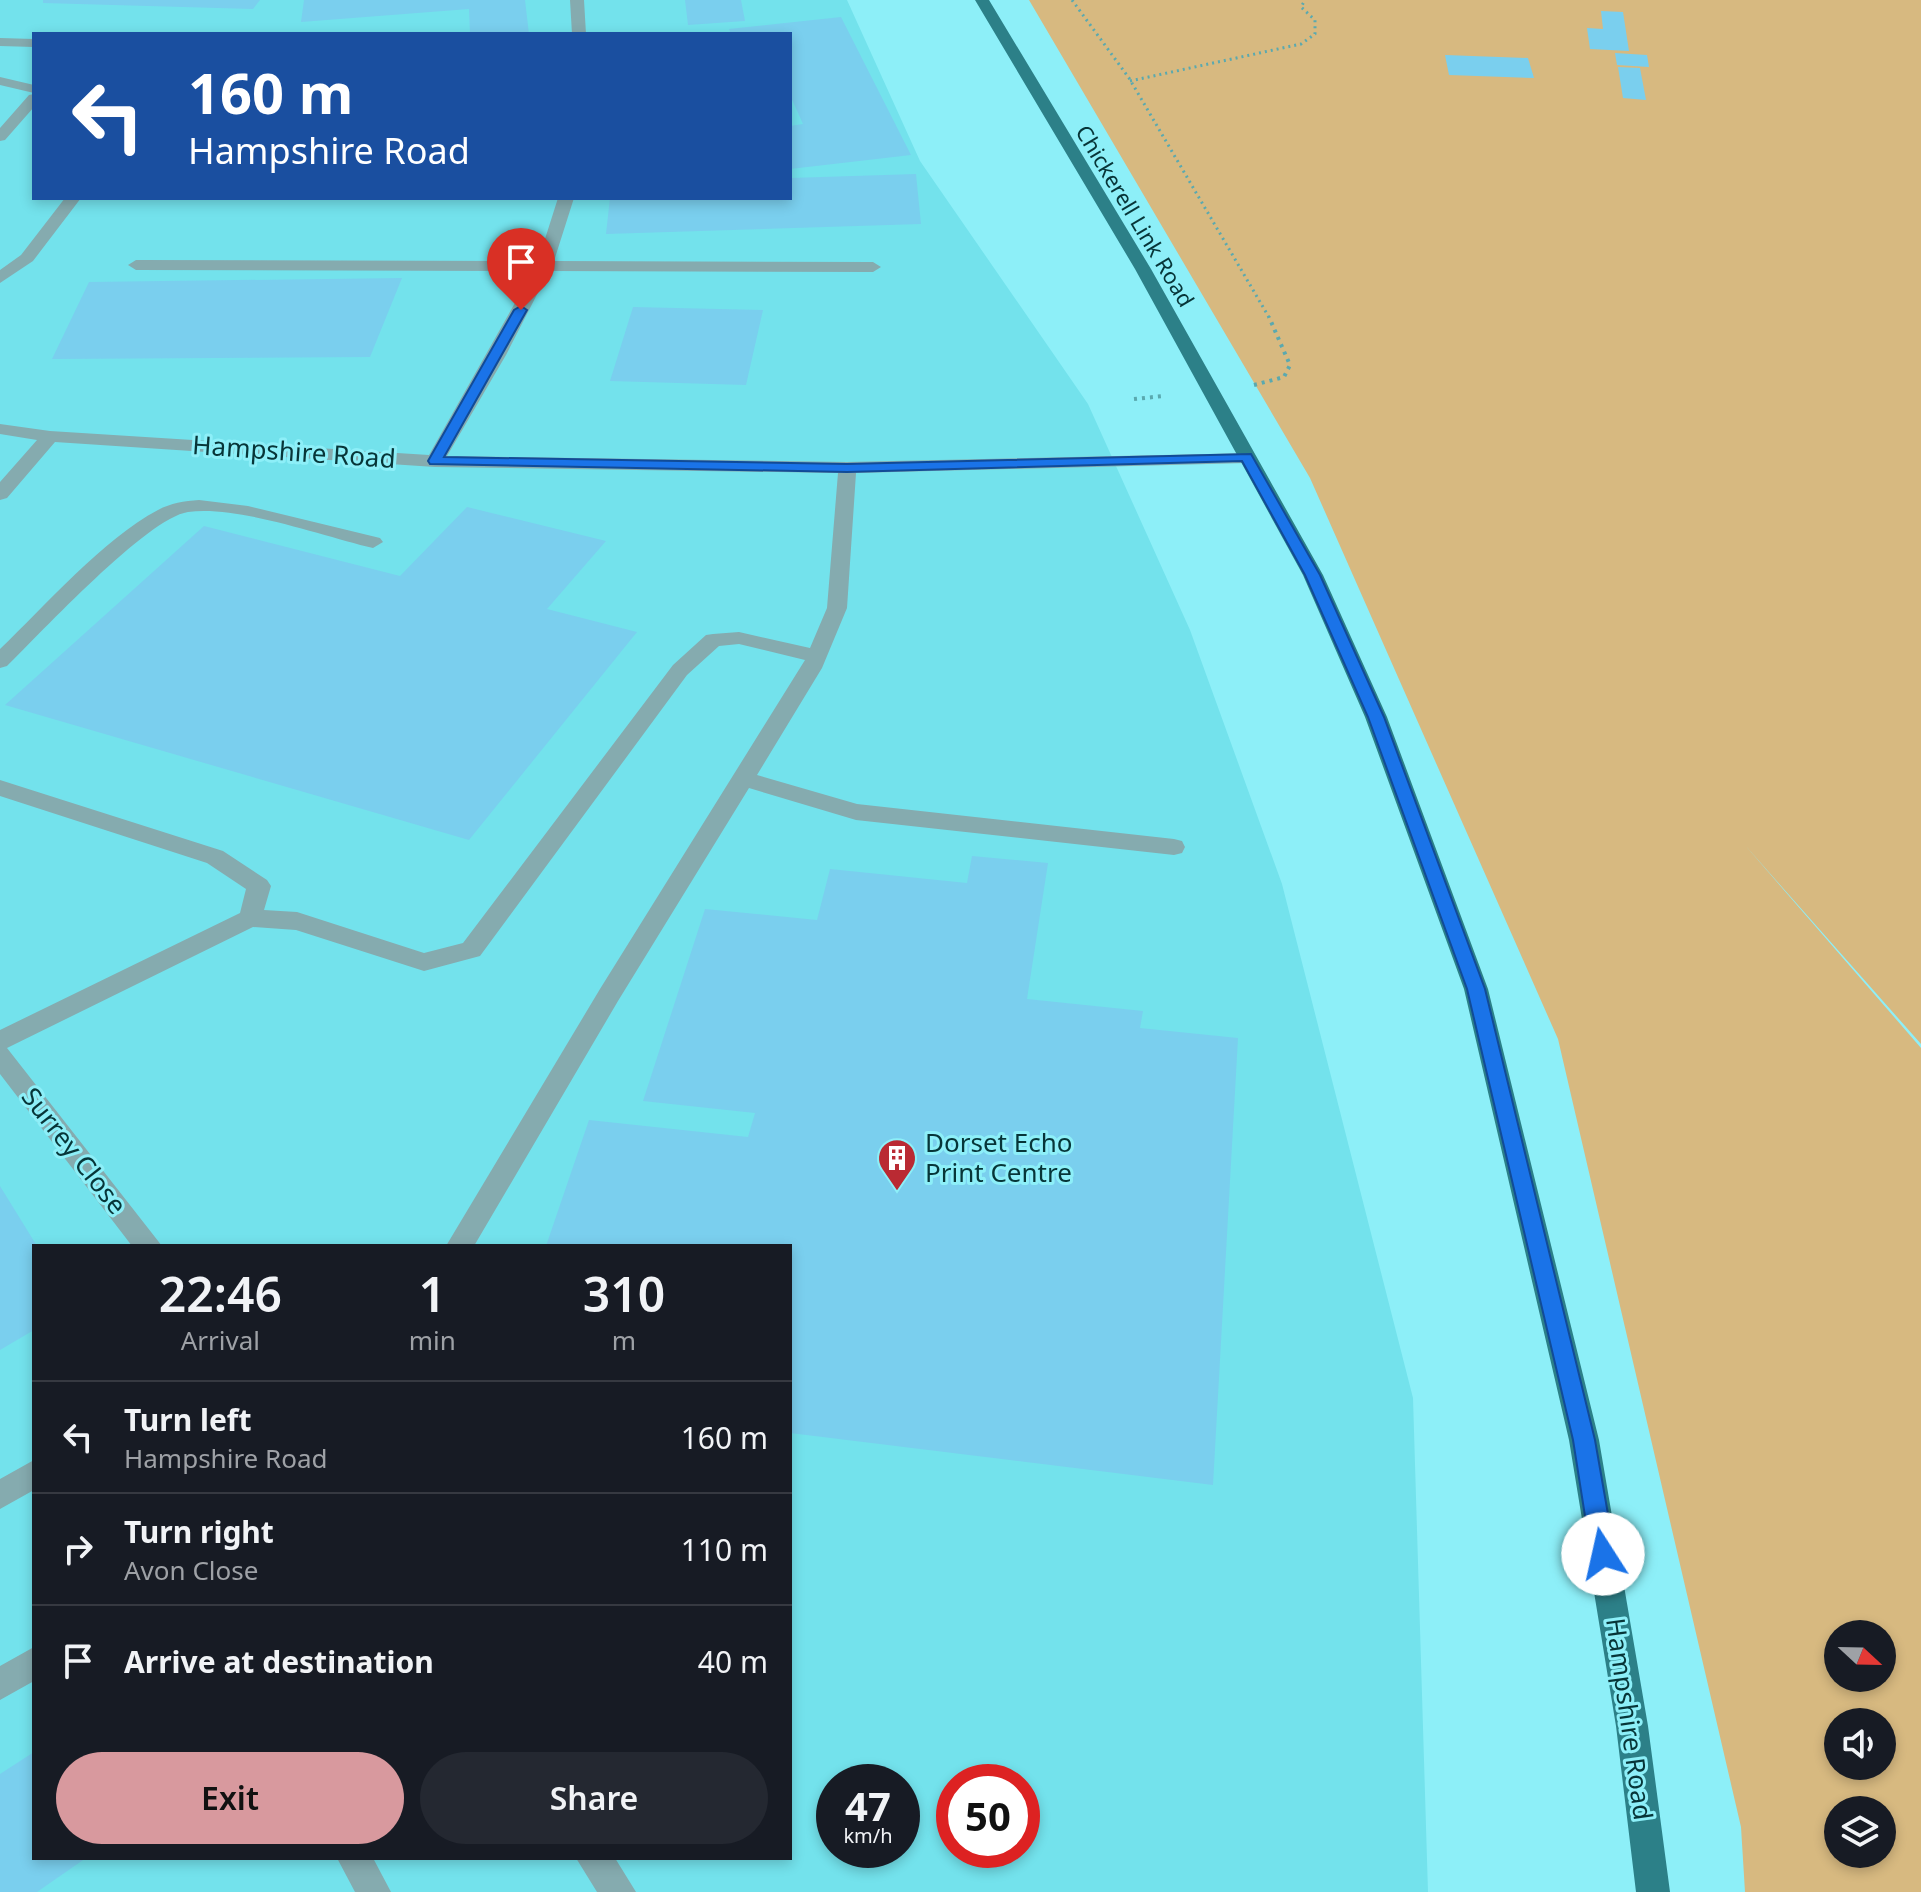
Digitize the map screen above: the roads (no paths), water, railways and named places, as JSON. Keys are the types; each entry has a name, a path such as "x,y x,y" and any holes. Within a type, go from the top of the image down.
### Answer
{"main road":[{"name":"Chickerell Link Road","path":"982,0 1143,269 1246,457"},
{"name":"Hampshire Road","path":"1246,457 1313,575 1376,717 1476,989 1584,1440 1632,1726 1653,1892"}],"street":[{"path":"577,0 579,32"},
{"path":"0,42 32,43"},
{"path":"0,81 32,89"},
{"path":"0,137 32,100"},
{"path":"0,278 27,258 71,200"},
{"path":"435,461 497,355 544,265 565,200"},
{"path":"136,265 873,267"},
{"name":"Hampshire Road","path":"0,429 50,436 435,461 847,468 1246,457"},
{"path":"0,494 50,436"},
{"path":"461,1244 817,656 837,608 847,504 847,468"},
{"path":"0,661 149,522 180,507 217,506 373,542"},
{"path":"0,1041 250,918 297,921 424,962 471,950 680,670 713,640 739,638 817,656"},
{"path":"742,778 856,812 1174,847"},
{"path":"0,788 215,857 259,886 250,918"},
{"name":"Surrey Close","path":"0,1056 146,1244"},
{"path":"0,1495 32,1475"},
{"path":"0,1684 32,1664"},
{"path":"595,1860 619,1892"}],"place":[{"name":"Dorset Echo Print Centre","path":"897,1192"}]}
